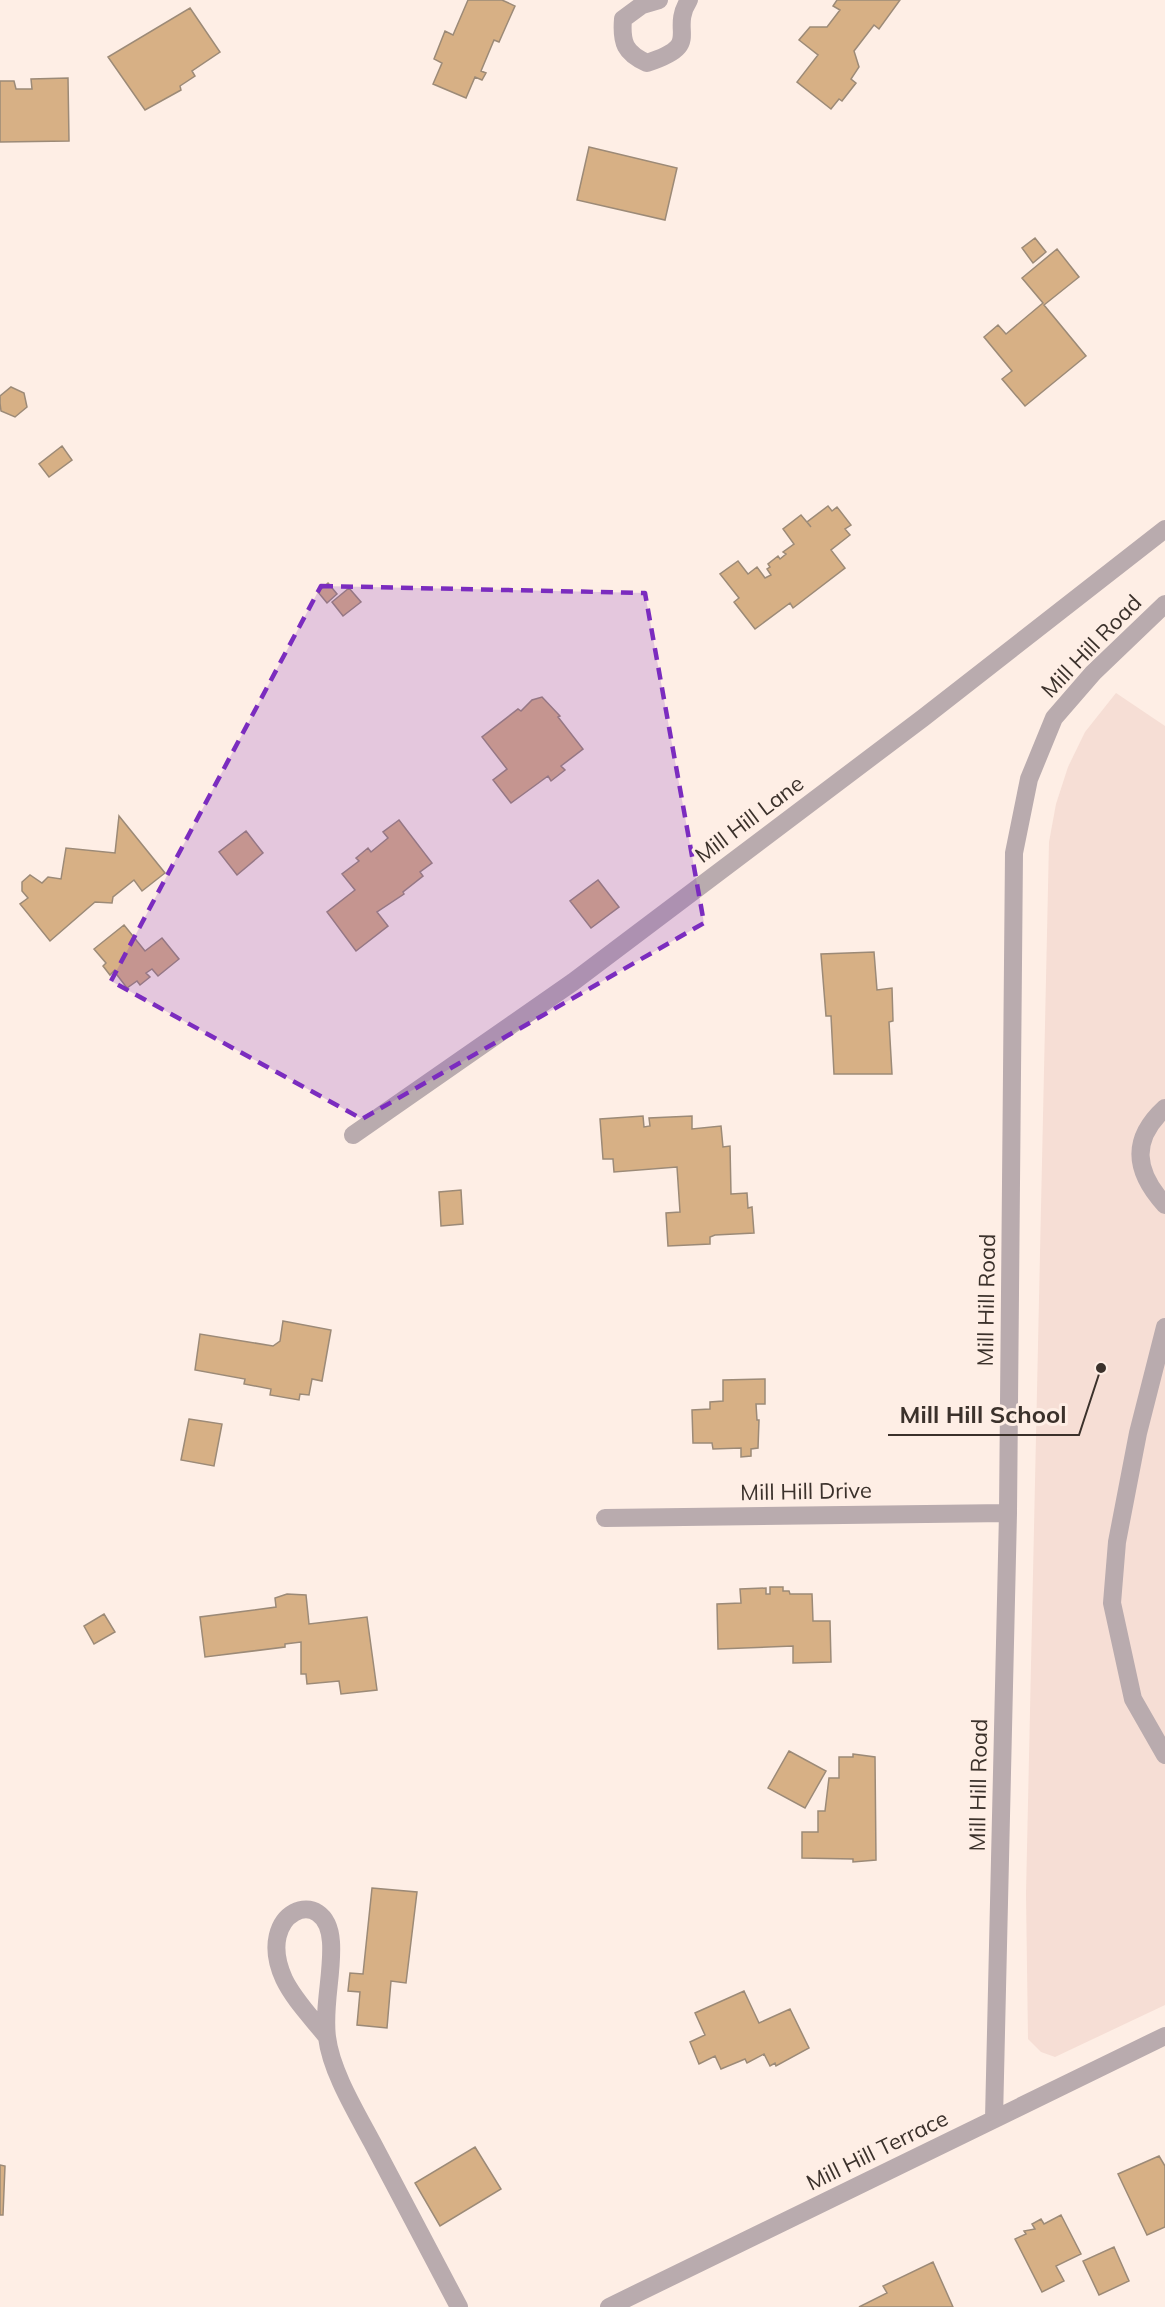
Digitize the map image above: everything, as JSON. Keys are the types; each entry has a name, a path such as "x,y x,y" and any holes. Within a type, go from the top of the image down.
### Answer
{"street":[{"path":"659,0 642,5 623,19 621,38 632,56 647,63 672,55 683,40 686,5 667,0"},
{"name":"Mill Hill Lane","path":"353,1135 573,982 923,718 1165,529"},
{"name":"Mill Hill Road","path":"994,2119 1008,1513 1014,853 1029,779 1053,718 1093,673 1165,604"},
{"path":"1165,1108 1151,1120 1142,1142 1141,1166 1149,1188 1165,1205"},
{"path":"1165,1327 1138,1433 1119,1531 1112,1603 1133,1699 1165,1755"},
{"name":"Mill Hill Drive","path":"605,1518 1008,1513"},
{"path":"327,2037 331,1939 322,1916 315,1911 302,1909 291,1914 279,1929 276,1944 278,1960 293,1994 327,2037 354,2108 459,2307"},
{"name":"Mill Hill Terrace","path":"609,2307 1165,2036"}],"highlighted area":[{"path":"321,586 645,593 704,923 362,1119 111,981"}],"shaded area":[{"path":"1116,693 1165,726 1165,2005 1055,2057 1041,2052 1028,2039 1026,1894 1049,842 1056,804 1068,767 1085,732"}],"building":[{"path":"468,0 502,0 515,6 499,42 494,40 481,71 486,73 482,80 475,77 466,98 433,84 442,63 434,59 445,31 453,35"},
{"path":"837,0 900,0 879,29 874,25 854,51 859,67 851,79 856,83 842,101 839,99 831,109 797,82 818,55 799,40 810,27 827,27 840,10 833,6"},
{"path":"190,8 220,52 192,71 195,76 180,86 181,90 145,110 108,57"},
{"path":"68,78 69,141 0,142 0,81 14,81 16,89 32,89 31,79"},
{"path":"589,147 677,168 665,220 577,200"},
{"path":"1035,238 1046,252 1033,263 1022,248"},
{"path":"1057,249 1079,277 1044,305 1086,356 1025,406 1002,379 1012,371 984,337 998,325 1006,334 1043,303 1022,278"},
{"path":"11,387 24,393 27,407 15,417 1,411 0,396"},
{"path":"62,446 72,460 49,477 39,464"},
{"path":"828,506 832,511 837,507 851,525 845,529 850,535 831,550 845,568 793,608 790,603 755,629 734,602 739,598 720,574 738,561 748,574 757,567 765,578 771,575 767,569 770,567 768,564 778,556 780,559 786,554 783,552 794,544 783,529 801,515 811,527 807,522"},
{"path":"328,583 337,594 327,603 318,592"},
{"path":"349,588 361,602 343,616 332,602"},
{"path":"542,697 560,716 558,717 583,749 561,766 565,770 551,781 548,776 511,803 493,780 507,769 482,737 518,709 521,711 532,700"},
{"path":"119,816 165,873 142,891 134,880 113,897 112,903 95,902 50,941 20,904 28,898 22,891 22,882 30,875 42,883 48,877 61,879 66,848 115,853"},
{"path":"399,820 432,863 420,872 423,876 403,892 404,894 377,912 388,926 356,951 327,912 355,890 342,874 359,861 356,858 368,848 371,852 388,838 383,832"},
{"path":"246,831 263,853 237,875 219,852"},
{"path":"598,880 619,907 591,928 570,901"},
{"path":"124,925 145,951 162,938 179,959 158,976 152,969 146,973 150,977 140,985 137,981 127,988 114,971 110,975 103,966 106,963 94,949"},
{"path":"874,952 877,990 892,988 893,1021 889,1022 892,1074 834,1074 831,1016 826,1016 821,954"},
{"path":"643,1116 644,1127 650,1126 649,1118 692,1116 692,1129 721,1126 723,1147 730,1146 731,1194 747,1193 748,1208 752,1207 754,1233 715,1235 710,1237 710,1244 668,1246 666,1213 680,1212 677,1167 614,1172 613,1159 603,1159 600,1119"},
{"path":"461,1190 463,1224 441,1226 439,1192"},
{"path":"283,1321 331,1330 322,1381 312,1379 309,1395 300,1394 299,1400 270,1395 271,1389 244,1384 245,1379 195,1370 200,1334 273,1346 280,1341"},
{"path":"765,1379 765,1404 756,1404 757,1420 759,1420 758,1448 751,1449 751,1456 741,1457 741,1448 713,1449 712,1443 693,1443 692,1410 710,1409 710,1402 723,1401 723,1380"},
{"path":"189,1419 222,1424 214,1466 181,1460"},
{"path":"770,1587 783,1587 783,1591 789,1591 790,1594 812,1594 813,1621 830,1621 831,1662 793,1663 793,1646 718,1649 717,1604 741,1603 740,1589 766,1588 766,1594 770,1594"},
{"path":"287,1594 306,1595 309,1624 367,1617 377,1690 341,1694 339,1681 307,1684 306,1674 301,1674 301,1642 285,1644 285,1647 205,1657 200,1617 276,1607 275,1598"},
{"path":"104,1614 115,1632 94,1644 84,1626"},
{"path":"789,1751 826,1771 805,1808 768,1788"},
{"path":"853,1754 875,1757 876,1860 853,1862 853,1859 802,1858 802,1832 818,1832 818,1811 825,1811 829,1778 839,1778 839,1757 853,1757"},
{"path":"372,1888 417,1892 406,1983 391,1981 387,2028 357,2025 360,1992 348,1991 350,1973 363,1974"},
{"path":"744,1991 759,2023 790,2009 809,2048 776,2066 775,2063 770,2066 764,2054 747,2063 745,2059 721,2069 715,2056 699,2064 690,2042 705,2035 695,2013"},
{"path":"475,2147 501,2189 440,2226 415,2183"},
{"path":"1159,2156 1165,2166 1165,2227 1147,2235 1118,2174"},
{"path":"0,2165 5,2166 3,2215 0,2215"},
{"path":"1061,2215 1081,2254 1056,2266 1064,2281 1042,2292 1015,2239 1026,2234 1024,2231 1035,2229 1032,2224 1041,2219 1044,2224"},
{"path":"1114,2247 1129,2281 1099,2295 1083,2261"},
{"path":"933,2262 953,2307 859,2307 887,2293 883,2286"}],"place":[{"name":"Mill Hill School","path":"1101,1368"}]}
